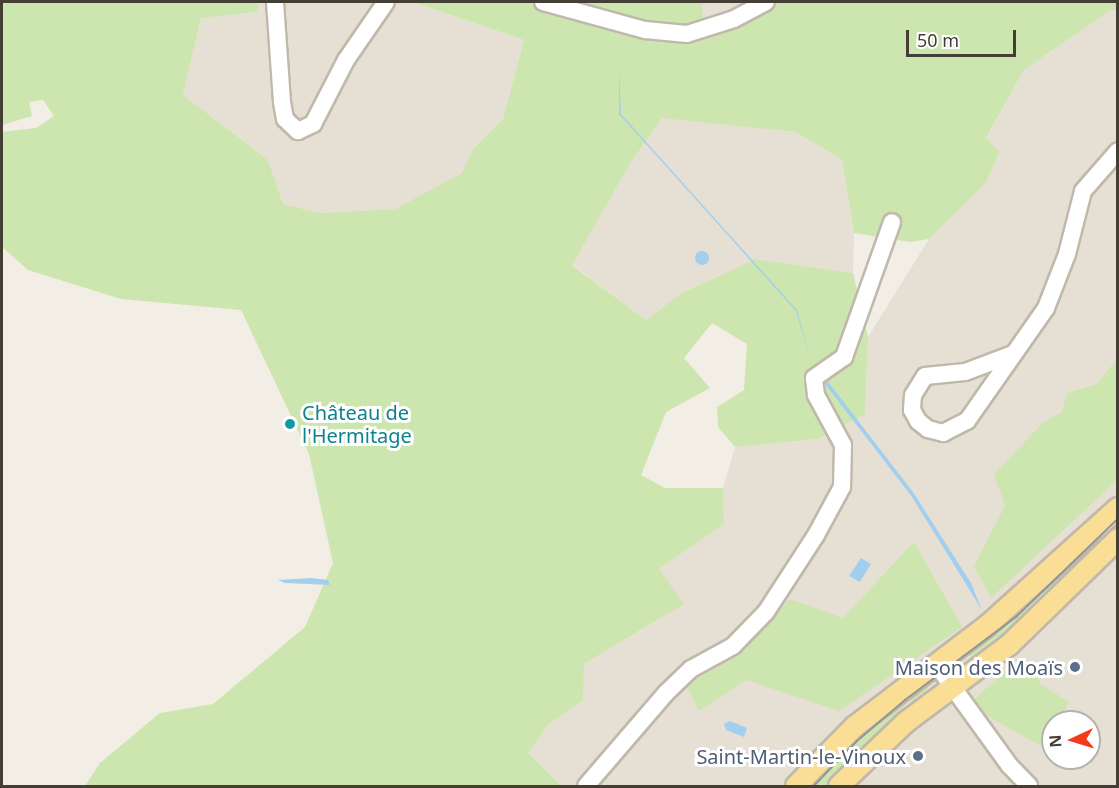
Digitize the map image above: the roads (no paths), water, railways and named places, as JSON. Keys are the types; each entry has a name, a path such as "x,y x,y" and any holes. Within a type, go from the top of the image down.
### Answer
{"main road":[{"path":"796,786 854,727 1046,577 1118,508"},
{"path":"839,786 879,745 1009,645 1118,539"}],"street":[{"path":"275,2 285,119 298,131 313,124 346,60 386,2"},
{"path":"543,2 645,30 687,34 734,20 766,2"},
{"path":"1013,354 965,372 925,376 913,395 912,410 918,422 928,429 943,433 967,422 1046,308 1066,254 1083,191 1118,151"},
{"path":"586,786 666,693 691,669 732,646 766,612 816,535 842,487 843,445 816,395 814,378 844,357 892,222"},
{"path":"936,664 1009,765 1029,786"},
{"path":"1009,765 1015,786"}],"water":[{"path":"619,69 621,114 797,310 811,362 796,311 619,114"},
{"path":"702,251 707,253 709,258 707,263 702,265 697,263 695,258 697,253"},
{"path":"826,379 913,492 971,583 982,610 912,497 822,380"},
{"path":"861,558 871,564 860,582 849,576"},
{"path":"311,578 328,580 330,585 285,583 278,580"},
{"path":"730,721 747,728 744,737 726,730 724,724"}],"tram line":[{"path":"814,786 857,741 905,700 1016,617 1118,519"}],"place":[{"name":"Château de l'Hermitage","path":"290,424"},
{"name":"Maison des Moaïs","path":"1075,667"},
{"name":"Saint-Martin-le-Vinoux","path":"918,756"}]}
